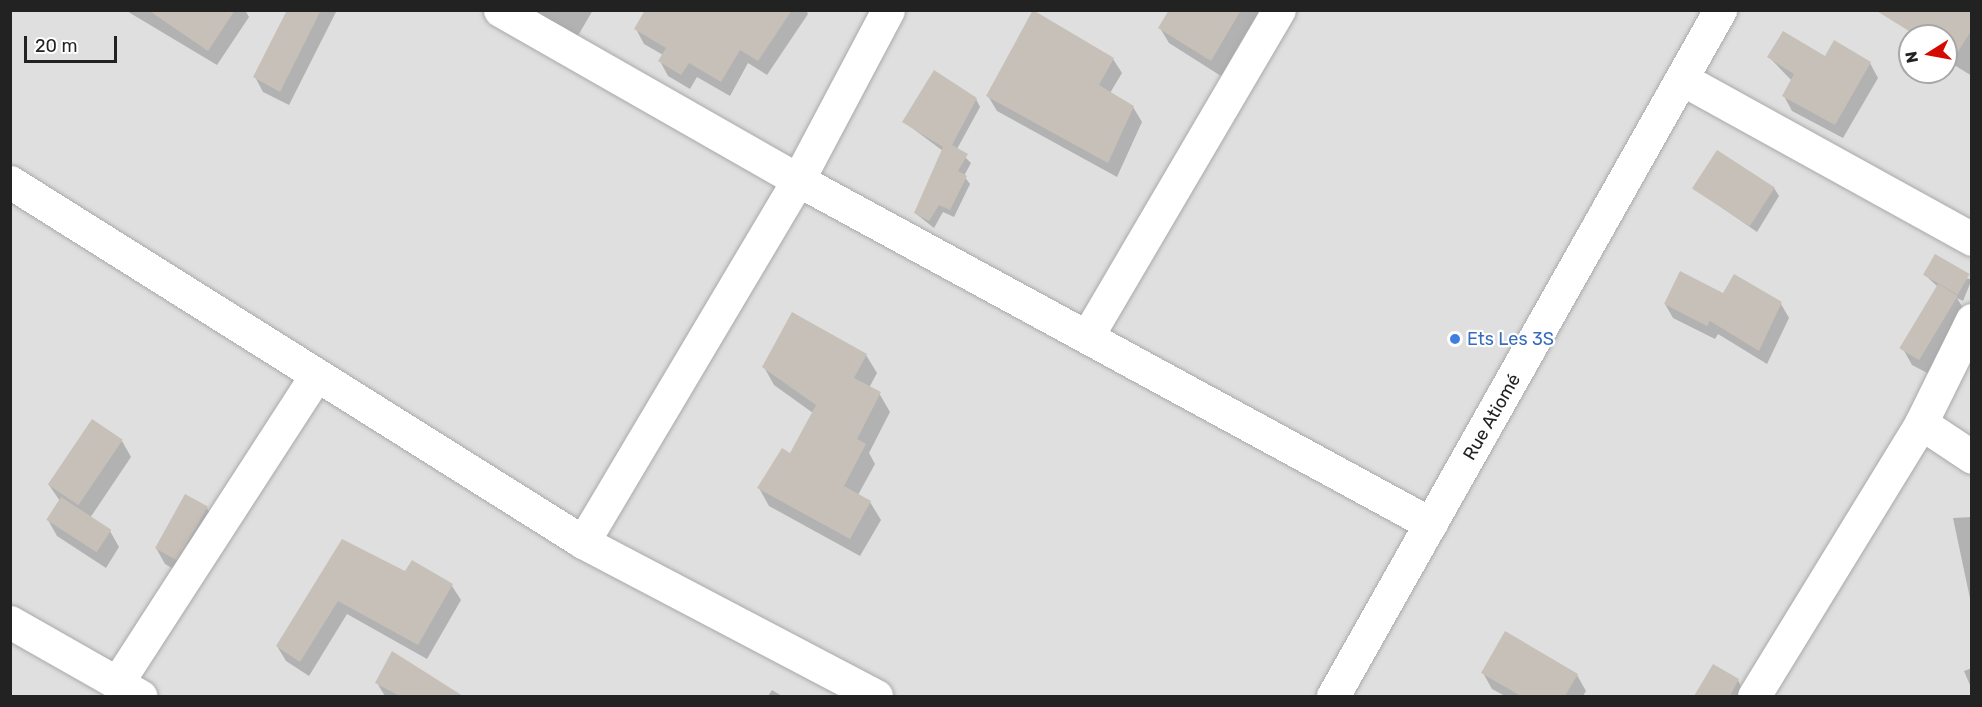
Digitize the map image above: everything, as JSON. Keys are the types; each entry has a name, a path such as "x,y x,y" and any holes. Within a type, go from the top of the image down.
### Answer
{"street":[{"path":"500,10 798,180 1088,335 1431,524"},
{"path":"583,542 798,180 888,10"},
{"path":"1088,335 1279,10"},
{"name":"Rue Atiomé","path":"1333,696 1684,80 1720,10"},
{"path":"1684,80 1971,239"},
{"path":"10,182 315,377 583,542 876,696"},
{"path":"1754,696 1921,423 1971,320"},
{"path":"10,622 129,690 315,377"},
{"path":"1921,423 1971,457"}],"shaded area":[{"path":"11,11 1971,11 1971,696 11,696"}],"building":[{"path":"148,10 235,10 208,51"},
{"path":"287,10 321,10 280,92 253,77"},
{"path":"645,10 792,10 758,61 740,50 721,82 689,63 681,75 658,61 666,48 634,29"},
{"path":"1033,10 1114,58 1099,85 1134,106 1108,163 986,96"},
{"path":"1169,10 1241,10 1211,61 1158,28"},
{"path":"1875,10 1971,10 1971,31 1958,52 1958,24 1898,24"},
{"path":"1783,31 1825,56 1834,40 1871,62 1835,125 1782,96 1794,74 1767,57"},
{"path":"934,70 977,98 952,145 968,154 958,171 967,176 950,210 939,205 929,221 914,213 943,147 902,122"},
{"path":"1717,150 1775,188 1750,226 1692,189"},
{"path":"1935,254 1970,274 1958,295 1923,275"},
{"path":"1680,271 1723,293 1734,274 1782,302 1759,351 1710,321 1707,326 1664,304"},
{"path":"1938,284 1958,296 1919,360 1899,348"},
{"path":"792,312 867,354 854,378 881,392 857,439 866,444 844,486 871,501 850,539 757,488 782,448 790,453 816,405 762,367"},
{"path":"92,419 123,440 78,505 48,484"},
{"path":"185,494 208,507 178,561 155,548"},
{"path":"61,497 111,530 97,552 46,520"},
{"path":"342,539 405,571 412,560 453,584 418,645 338,601 300,662 276,646"},
{"path":"1505,631 1578,674 1565,696 1521,696 1481,673"},
{"path":"392,651 463,696 400,696 375,683"},
{"path":"1713,664 1739,679 1730,696 1694,696"}],"place":[{"name":"Ets Les 3S","path":"1455,339"}]}
